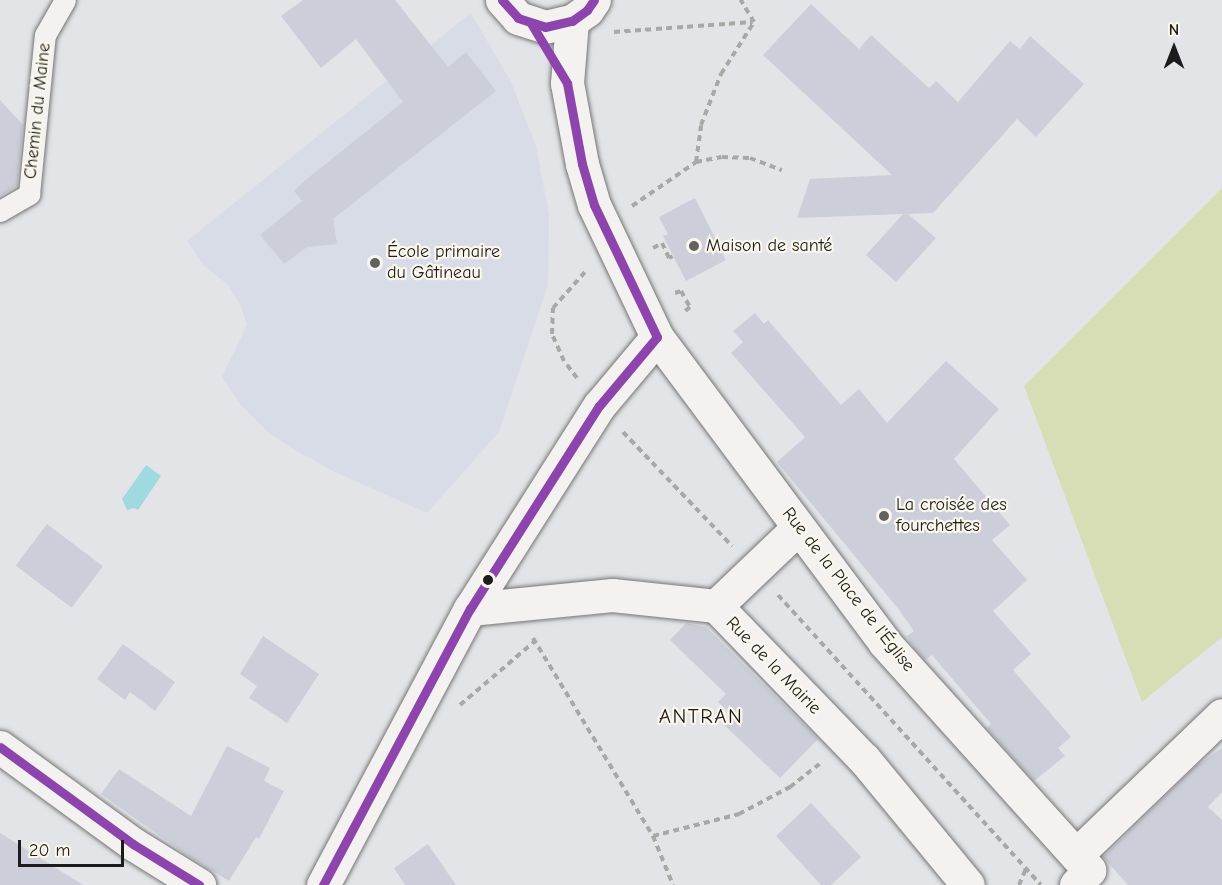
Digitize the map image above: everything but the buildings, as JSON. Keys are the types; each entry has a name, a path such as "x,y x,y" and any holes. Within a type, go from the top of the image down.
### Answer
{"street":[{"path":"502,0 518,18 532,25 545,27 583,11"},
{"path":"567,83 583,11"},
{"path":"532,25 567,83"},
{"name":"Rue de la Place de l'Église","path":"567,83 582,164 594,205 657,337 884,642 1087,874"},
{"path":"323,885 470,609 599,406 657,337"},
{"path":"716,606 798,528"},
{"name":"Rue de la Mairie","path":"470,609 612,595 716,606 847,742 968,885"},
{"path":"1087,874 1222,715"},
{"path":"0,747 134,843 199,885"}],"lane":[{"name":"Chemin du Maine","path":"0,211 29,194 45,35 65,0"}],"path":[{"path":"741,0 754,22"},
{"path":"603,33 754,22"},
{"path":"696,162 701,125 721,74 754,22"},
{"path":"516,605 535,641 653,836 673,885"},
{"path":"454,710 535,641"},
{"path":"653,836 739,814 790,787 847,742"},
{"path":"1019,885 1027,866"}],"shaded area":[{"name":"École primaire du Gâtineau","path":"471,13 511,82 536,146 549,214 548,285 499,432 427,513 333,471 290,447 270,434 241,405 222,377 247,325 240,304 227,284 204,266 187,241"}],"green space":[{"path":"1222,188 1222,637 1142,702 1024,386"}],"water":[{"path":"146,465 161,476 138,510 134,508 127,510 122,499"}],"transit line":[{"path":"502,0 518,18 545,27 572,21 587,10 594,0"},
{"path":"323,885 470,609 599,406 657,337 594,205 582,164 567,83 532,25"},
{"path":"0,747 133,844 199,885"}],"place":[{"name":"Maison de santé","path":"694,246"},
{"name":"École primaire du Gâtineau","path":"375,263"},
{"name":"La croisée des fourchettes","path":"884,516"}],"district":[{"name":"ANTRAN","path":"701,716"}]}
